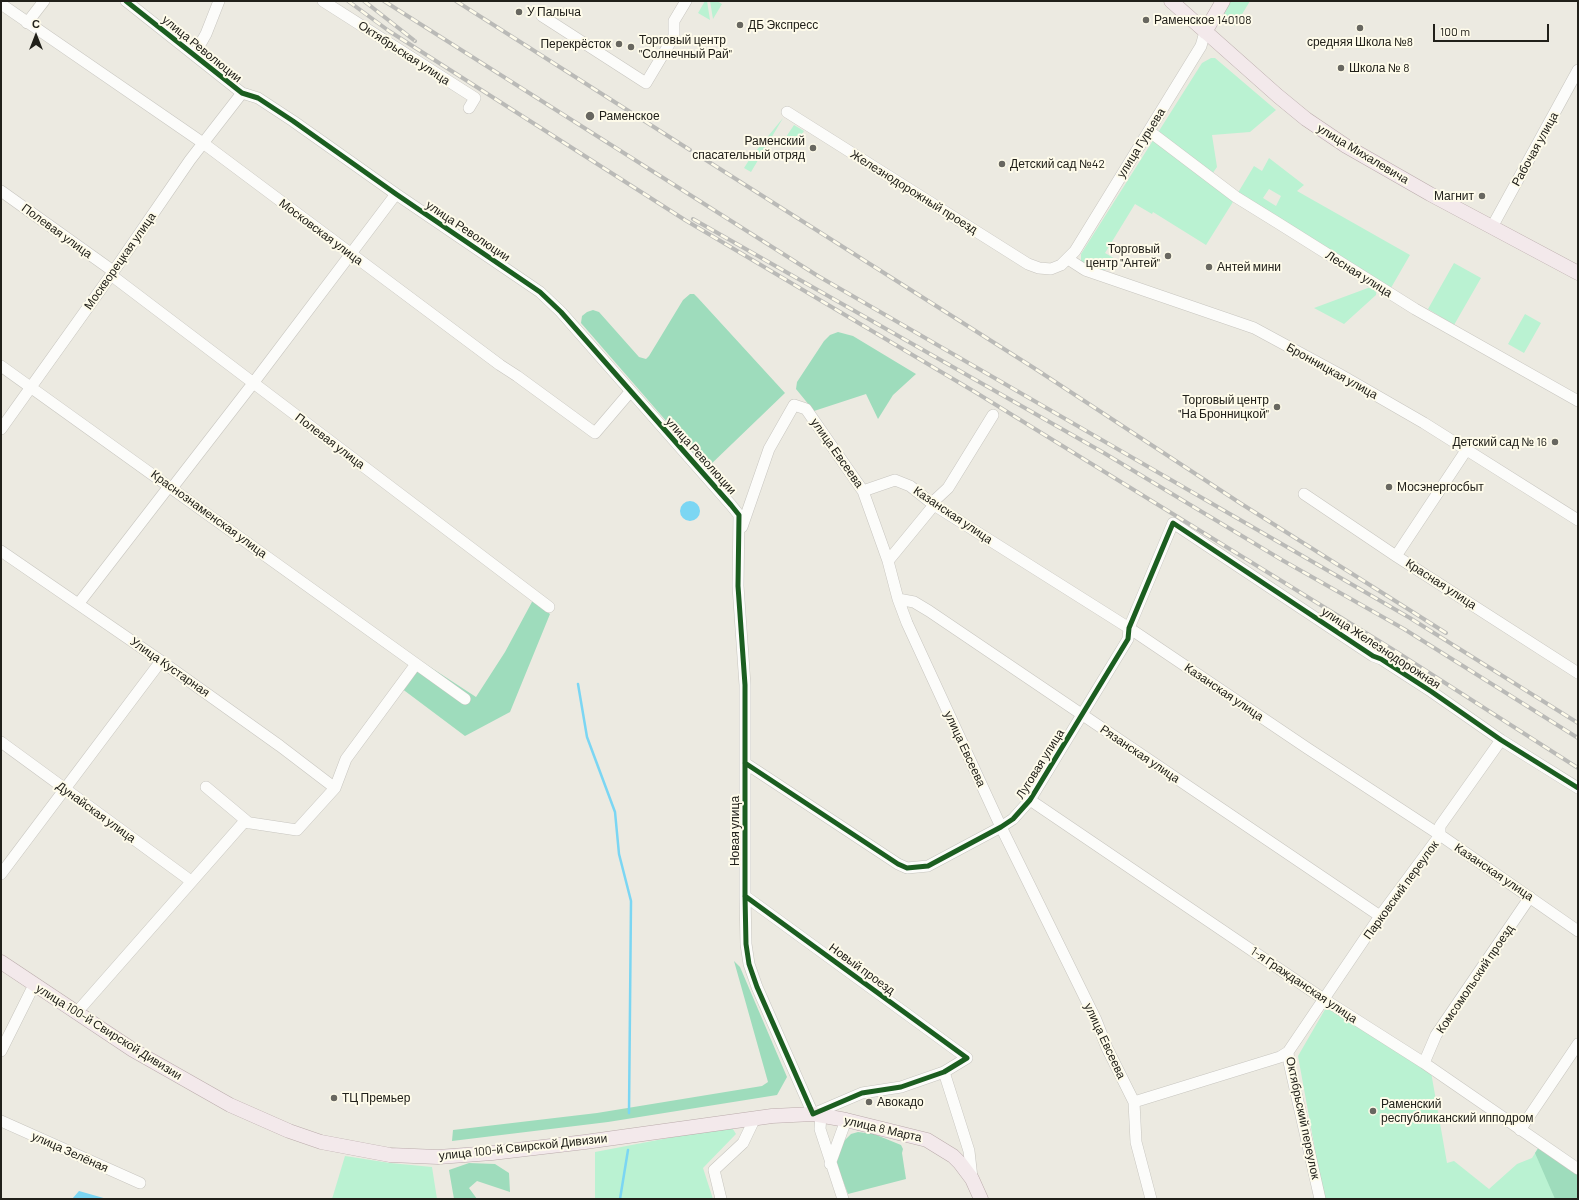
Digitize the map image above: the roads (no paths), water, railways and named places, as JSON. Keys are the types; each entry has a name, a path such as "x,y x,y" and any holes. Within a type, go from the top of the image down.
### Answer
{"main road":[{"name":"улица Михалевича","path":"1171,1 1283,100 1326,133 1424,191 1578,272"},
{"name":"улица Гурьева","path":"1205,32 1223,1"},
{"name":"улица 100-й Свирской Дивизии","path":"1,962 133,1050 230,1105 289,1131 321,1142 390,1155 417,1158 492,1153 755,1118 821,1116"},
{"name":"улица 8 Марта","path":"821,1116 846,1120 927,1140 953,1156 972,1179 981,1199"}],"street":[{"path":"27,23 44,1"},
{"name":"улица Революции","path":"126,1 242,93 258,98 293,121 396,194 540,292 565,317 736,511 739,515 739,535"},
{"path":"194,54 206,34 220,1"},
{"name":"Октябрьская улица","path":"323,1 475,98 469,108"},
{"path":"542,16 646,83 672,39 674,20 686,1"},
{"name":"Московская улица","path":"1,4 203,143 500,365 595,433 630,392"},
{"name":"улица Гурьева","path":"1043,269 1056,268 1068,259 1201,46 1205,32"},
{"name":"Рабочая улица","path":"1492,227 1578,70"},
{"name":"Москворецкая улица","path":"1,429 203,143 242,93"},
{"name":"Железнодорожный проезд","path":"787,112 1028,264 1043,269"},
{"name":"Лесная улица","path":"1149,131 1236,197 1415,309 1578,401"},
{"name":"Полевая улица","path":"1,191 112,273 549,607"},
{"path":"79,603 167,489 172,488 396,194"},
{"name":"Бронницкая улица","path":"1068,259 1085,270 1254,328 1375,394 1467,449 1578,520"},
{"name":"Краснознаменская улица","path":"1,366 465,699"},
{"name":"улица Евсеева","path":"739,535 769,449 794,405 806,409 863,491 888,561 898,599 1001,827 1096,1020 1107,1048 1134,1102"},
{"path":"888,561 934,506 934,501 948,488 993,415"},
{"path":"1396,556 1467,449"},
{"name":"Казанская улица","path":"863,491 898,480 910,486 934,506 1130,628 1307,748 1440,835 1578,931"},
{"name":"Красная улица","path":"1304,494 1396,556 1578,673"},
{"name":"Луговая улица","path":"745,763 898,864 907,868 928,866 1001,827 1014,819 1030,800 1128,639 1130,628 1173,523"},
{"name":"улица Железнодорожная","path":"1173,523 1367,652 1432,692 1501,740 1578,788"},
{"name":"Новая улица","path":"739,535 738,586 745,685 746,944 749,964 821,1116"},
{"name":"Улица Кустарная","path":"1,551 79,603 161,661 280,746 335,788"},
{"name":"Рязанская улица","path":"898,599 914,602 929,611 1380,916"},
{"path":"1,874 66,790 161,661"},
{"path":"77,1012 244,822 297,830 335,788 346,760 416,664"},
{"name":"Парковский переулок","path":"1325,1000 1380,916 1440,835 1440,826 1501,740"},
{"name":"Дунайская улица","path":"1,742 192,881"},
{"path":"206,786 249,823"},
{"name":"1-я Гражданская улица","path":"1030,800 1325,1000 1424,1063 1578,1169"},
{"name":"Новый проезд","path":"745,896 967,1058 944,1072"},
{"name":"Комсомольский проезд","path":"1424,1063 1436,1035 1530,897"},
{"path":"1,1051 34,985"},
{"name":"Октябрьский переулок","path":"1320,1199 1288,1052 1325,1000"},
{"path":"1520,1130 1578,1044"},
{"path":"1151,1199 1136,1142 1134,1102 1258,1064 1282,1056 1288,1052"},
{"path":"843,1199 830,1164 820,1129 821,1116 862,1093 901,1086 944,1072 969,1151 972,1179"},
{"path":"721,1199 714,1170 741,1144 755,1118"},
{"path":"830,1164 846,1120"},
{"name":"улица Зелёная","path":"1,1121 140,1182"}],"water":[{"path":"686,501 694,501 700,507 700,515 694,521 686,521 680,515 680,507"},
{"path":"79,1191 107,1199 72,1199"}],"waterway":[{"path":"578,684 587,737 615,812 619,854 631,901 629,1113"},
{"path":"620,1199 628,1150"}],"railway":[{"path":"348,1 389,31 685,220 975,392 1392,649 1578,768"},
{"path":"364,1 415,41"},
{"path":"384,1 818,276 1410,618 1578,723"},
{"path":"456,1 690,150"},
{"path":"698,155 1034,368 1240,503 1446,633"},
{"path":"693,219 1104,453 1282,560 1404,629 1578,738"}],"place":[{"name":"У Палыча","path":"519,12"},
{"name":"Раменское 140108","path":"1146,20"},
{"name":"ДБ Экспресс","path":"740,25"},
{"name":"средняя Школа №8","path":"1360,28"},
{"name":"Перекрёсток","path":"619,44"},
{"name":"Торговый центр \"Солнечный Рай\"","path":"631,47"},
{"name":"Школа № 8","path":"1341,68"},
{"name":"Раменское","path":"590,116"},
{"name":"Раменский спасательный отряд","path":"813,148"},
{"name":"Детский сад №42","path":"1002,164"},
{"name":"Магнит","path":"1482,196"},
{"name":"Торговый центр \"Антей\"","path":"1168,256"},
{"name":"Антей мини","path":"1209,267"},
{"name":"Торговый центр \"На Бронницкой\"","path":"1277,407"},
{"name":"Детский сад № 16","path":"1555,442"},
{"name":"Мосэнергосбыт","path":"1389,487"},
{"name":"ТЦ Премьер","path":"334,1098"},
{"name":"Авокадо","path":"869,1102"},
{"name":"Раменский республиканский ипподром","path":"1373,1111"}]}
